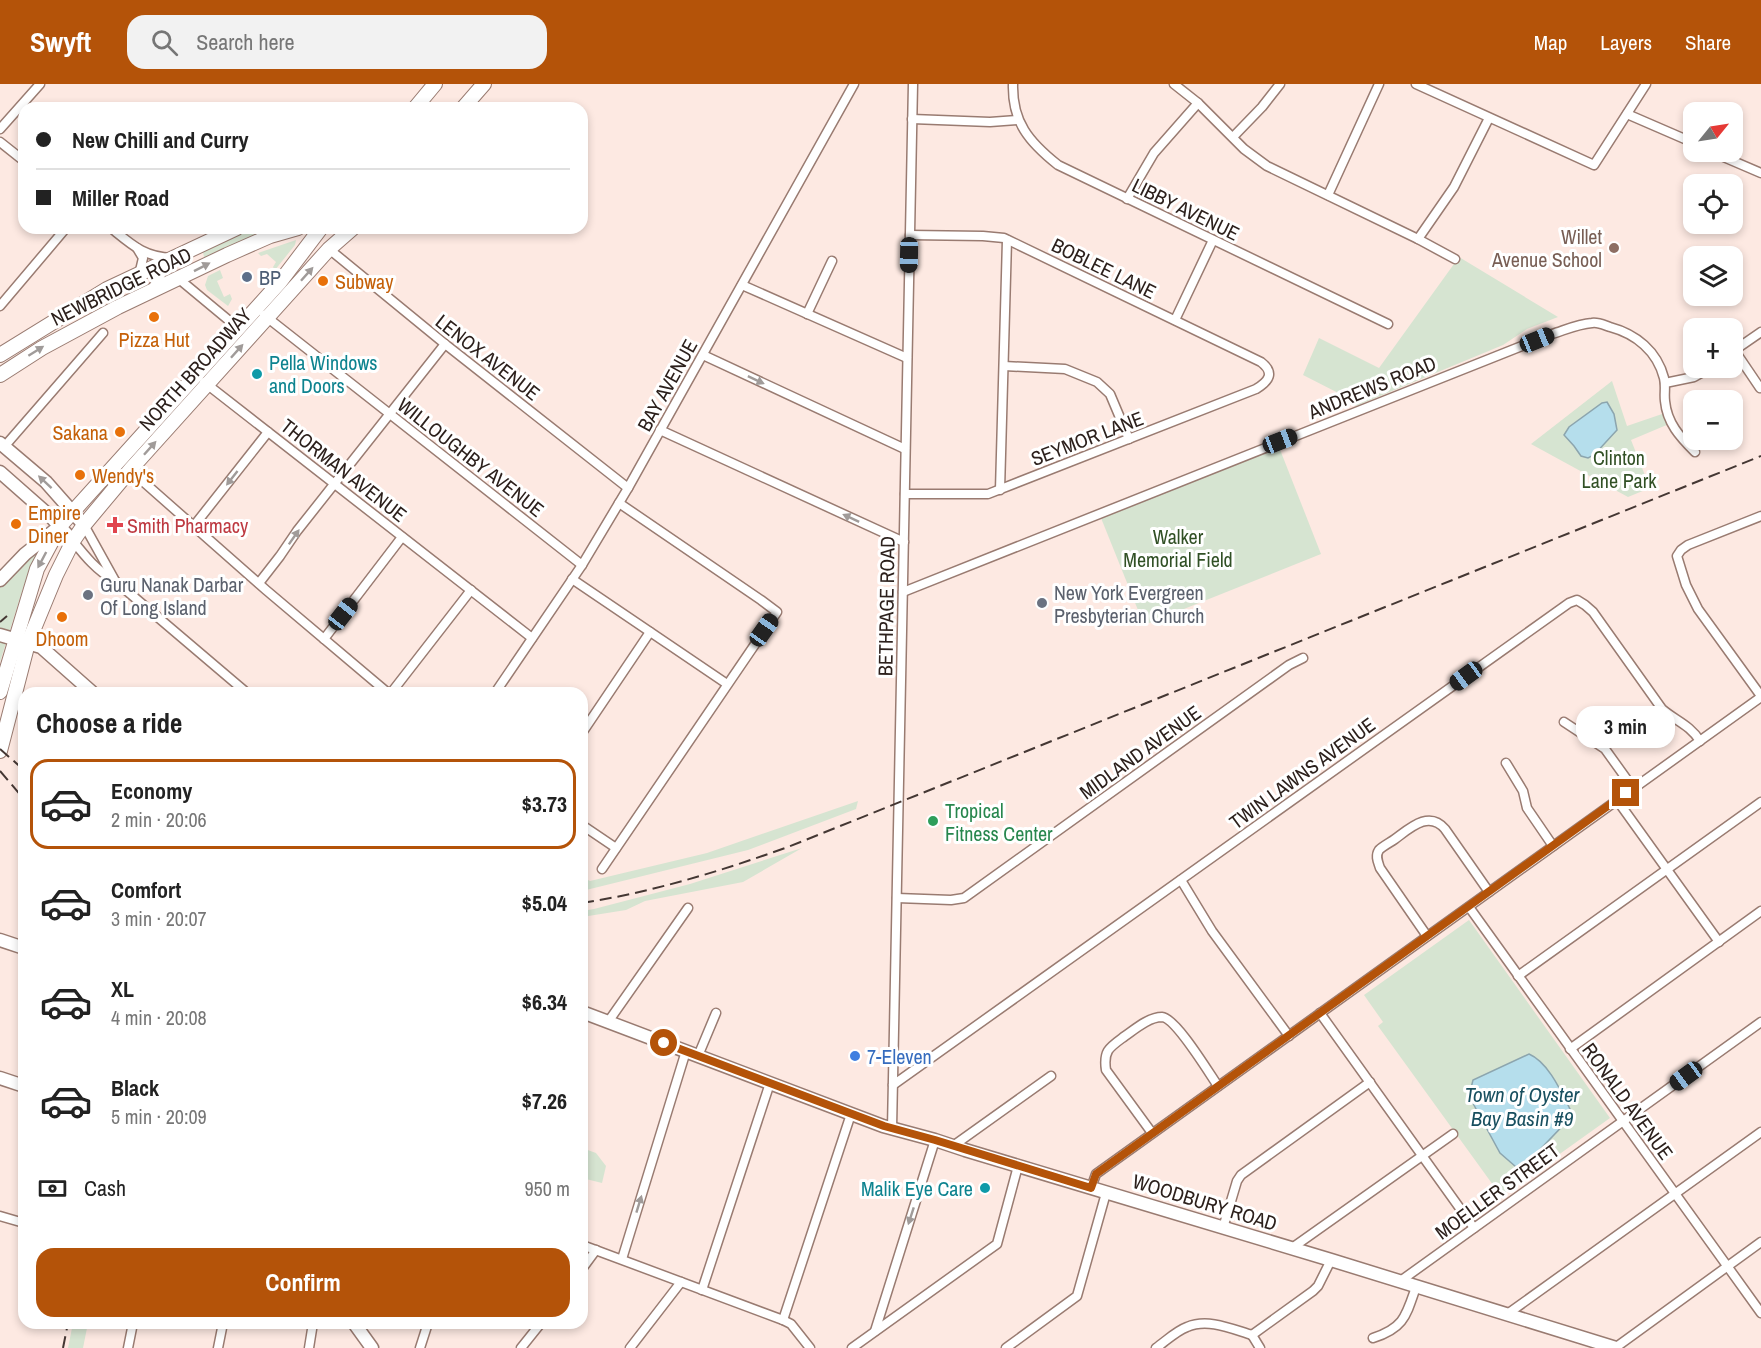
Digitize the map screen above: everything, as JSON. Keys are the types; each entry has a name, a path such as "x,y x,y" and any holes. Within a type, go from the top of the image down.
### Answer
{"main road":[{"path":"420,102 435,84"},
{"path":"468,102 484,84"},
{"name":"NEWBRIDGE ROAD","path":"0,355 107,290 224,234"},
{"name":"NEWBRIDGE ROAD","path":"0,375 58,339 227,255 277,234"},
{"name":"NORTH BROADWAY","path":"22,641 73,541 84,525 202,380 238,328 294,264 316,234"},
{"name":"NORTH BROADWAY","path":"22,641 37,569 60,526 346,234"},
{"path":"2,445 46,482 84,525"},
{"path":"0,472 60,526 73,541"},
{"path":"0,580 25,554 60,526"},
{"path":"0,635 41,647 86,687"},
{"path":"0,692 22,641"},
{"path":"20,687 22,641"},
{"path":"0,751 18,700"},
{"path":"0,940 18,946"},
{"name":"WOODBURY ROAD","path":"588,1014 892,1128 1616,1348"},
{"path":"0,1078 18,1084"},
{"path":"358,1329 372,1348"}],"street":[{"path":"24,102 40,84"},
{"name":"BAY AVENUE","path":"499,687 582,565 628,488 854,84"},
{"name":"BETHPAGE ROAD","path":"892,1128 913,84"},
{"name":"LIBBY AVENUE","path":"1013,84 1017,120 1034,143 1058,165 1388,324"},
{"path":"1174,84 1198,103 1244,149 1267,165 1455,259"},
{"path":"1233,137 1280,84"},
{"path":"1328,195 1379,84"},
{"path":"1416,84 1594,165 1646,84"},
{"path":"1127,199 1154,153 1198,103"},
{"path":"0,129 18,109"},
{"path":"1627,114 1683,138"},
{"path":"912,118 990,122 1017,120"},
{"path":"1418,239 1454,187 1489,118"},
{"path":"0,142 18,156"},
{"path":"1735,162 1761,173"},
{"path":"0,306 61,234"},
{"path":"118,234 136,248 157,257 172,258 149,293"},
{"name":"BOBLEE LANE","path":"910,235 983,236 1007,240 1261,362 1270,373"},
{"path":"1000,490 1007,240"},
{"path":"1175,320 1213,240"},
{"path":"136,248 143,258 139,274"},
{"name":"LENOX AVENUE","path":"330,249 445,344 628,488"},
{"path":"807,314 832,261"},
{"path":"179,279 238,328"},
{"path":"742,285 907,357"},
{"name":"WILLOUGHBY AVENUE","path":"256,308 582,565"},
{"name":"ANDREWS ROAD","path":"903,592 1491,358 1594,322 1620,329 1644,344 1654,356 1665,383 1666,409 1670,420 1678,435 1695,452"},
{"path":"1743,345 1761,332"},
{"path":"2,445 103,333"},
{"path":"259,583 445,344"},
{"path":"703,355 906,449"},
{"path":"1743,364 1760,388"},
{"path":"1004,366 1065,369 1097,382 1110,394 1129,439"},
{"name":"SEYMOR LANE","path":"905,494 988,494 1256,389 1267,381 1270,373"},
{"path":"1665,383 1689,378"},
{"name":"THORMAN AVENUE","path":"202,380 532,638"},
{"path":"660,430 904,542"},
{"path":"193,527 268,432"},
{"path":"130,470 193,527 382,687"},
{"path":"602,869 777,612 619,503"},
{"path":"1091,1188 1096,1174 1761,696 1690,596 1677,556 1681,549 1688,545 1761,516"},
{"path":"84,525 114,580"},
{"path":"324,639 402,537"},
{"path":"73,541 88,560 240,687"},
{"path":"572,579 728,684"},
{"path":"394,687 471,590"},
{"name":"TWIN LAWNS AVENUE","path":"893,1085 1569,603 1577,600 1593,612 1662,709 1688,726 1700,741"},
{"path":"588,724 650,632"},
{"name":"MIDLAND AVENUE","path":"897,898 951,900 964,898 1288,665 1303,658"},
{"path":"1563,722 1605,748 1633,788"},
{"path":"1506,763 1523,791 1527,808 1553,846"},
{"path":"1617,800 1719,942"},
{"path":"1518,976 1761,802"},
{"path":"1427,936 1380,868 1377,859 1379,850 1419,822 1429,820 1437,822 1445,829 1489,892"},
{"path":"588,829 616,848"},
{"path":"1181,880 1212,931 1288,1036"},
{"name":"RONALD AVENUE","path":"1469,907 1761,1313"},
{"path":"608,1022 688,908"},
{"path":"1570,1048 1761,911"},
{"path":"698,1056 716,1013"},
{"path":"1320,1013 1474,1228"},
{"path":"1152,1133 1106,1070 1104,1059 1107,1052 1123,1038 1150,1020 1162,1017 1169,1020 1183,1035 1218,1086"},
{"name":"MOELLER STREET","path":"1400,1282 1761,1022"},
{"path":"622,1259 686,1051"},
{"path":"953,1146 1051,1076"},
{"path":"1223,1228 1240,1175 1370,1082"},
{"path":"702,1290 770,1083"},
{"path":"783,1320 851,1114"},
{"path":"1506,1315 1761,1132"},
{"path":"1292,1248 1453,1134"},
{"path":"874,1331 935,1140"},
{"path":"852,1348 997,1244 1018,1166"},
{"path":"1006,1348 1077,1296 1106,1192"},
{"path":"0,1216 18,1221"},
{"path":"1616,1348 1761,1242"},
{"path":"588,1247 783,1320 791,1324 810,1348"},
{"path":"588,1261 596,1250"},
{"path":"1252,1335 1313,1291 1318,1286 1331,1260"},
{"path":"630,1348 681,1282"},
{"path":"1373,1338 1400,1325 1416,1287"},
{"path":"1156,1348 1180,1330 1199,1323 1213,1324 1252,1335 1260,1348"},
{"path":"128,1348 132,1329"},
{"path":"218,1348 222,1329"},
{"path":"309,1348 312,1329"},
{"path":"420,1348 426,1329"},
{"path":"522,1348 536,1329"}],"green space":[{"path":"241,234 267,234 207,258 204,257 203,252"},
{"path":"296,240 295,245 275,270 273,267 276,262 267,254 261,256 258,253"},
{"path":"1459,257 1558,317 1527,329 1503,345 1356,406 1352,400 1303,375 1319,338 1379,368"},
{"path":"220,270 223,278 217,281 224,297 230,294 232,299 228,306 207,290 205,285 208,276"},
{"name":"Clinton Lane Park","path":"1612,381 1627,426 1665,413 1669,424 1631,440 1650,488 1628,497 1531,444"},
{"name":"Walker Memorial Field","path":"1279,447 1321,554 1144,625 1099,513"},
{"path":"49,537 23,588 0,662 0,584"},
{"path":"858,801 856,809 748,850 588,890 588,880 707,853"},
{"path":"802,848 743,882 645,901 626,910 588,916 588,910 690,884"},
{"path":"1469,920 1610,1118 1501,1196 1378,1026 1383,1022 1364,995"},
{"path":"588,1150 596,1153 606,1166 602,1183 588,1180"},
{"path":"72,1329 87,1329 83,1348 68,1348"}],"water":[{"path":"1607,402 1614,414 1617,430 1594,455 1588,458 1581,456 1564,435 1569,427 1602,403"},
{"name":"Town of Oyster Bay Basin #9","path":"1529,1054 1537,1058 1550,1072 1573,1115 1527,1163 1516,1167 1500,1153 1469,1096 1473,1080"}],"railway":[{"path":"588,902 686,880 788,847 1761,456"},
{"path":"0,622 7,616"},
{"path":"0,749 18,765"},
{"path":"0,771 18,792"},
{"path":"63,1348 67,1329"}],"place":[{"name":"Willet Avenue School","path":"1614,248"},
{"name":"BP","path":"247,277"},
{"name":"Subway","path":"323,281"},
{"name":"Pizza Hut","path":"154,317"},
{"name":"Pella Windows and Doors","path":"257,374"},
{"name":"Sakana","path":"120,432"},
{"name":"Wendy's","path":"80,475"},
{"name":"Empire Diner","path":"16,524"},
{"name":"Smith Pharmacy","path":"115,525"},
{"name":"Guru Nanak Darbar Of Long Island","path":"88,595"},
{"name":"New York Evergreen Presbyterian Church","path":"1042,603"},
{"name":"Dhoom","path":"62,617"},
{"name":"Tropical Fitness Center","path":"933,821"},
{"name":"7-Eleven","path":"855,1056"},
{"name":"Malik Eye Care","path":"985,1188"}],"route":[{"path":"664,1043 884,1126 1091,1188 1096,1174 1626,793"}]}
